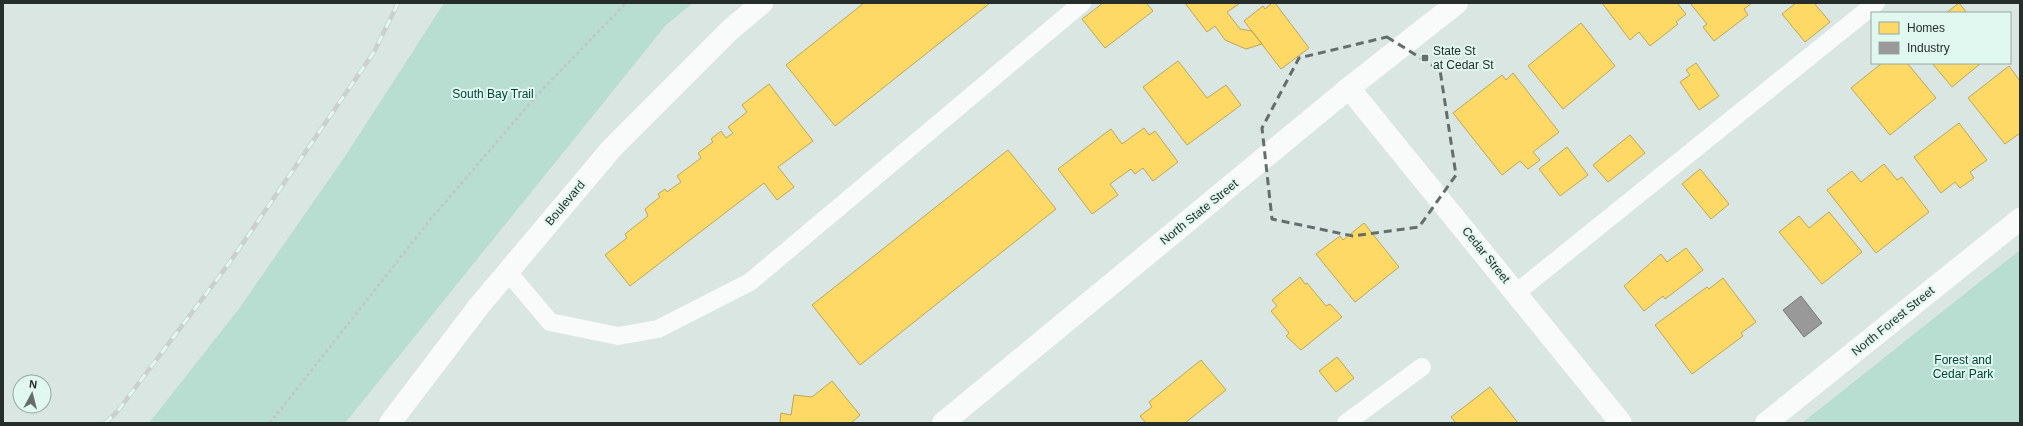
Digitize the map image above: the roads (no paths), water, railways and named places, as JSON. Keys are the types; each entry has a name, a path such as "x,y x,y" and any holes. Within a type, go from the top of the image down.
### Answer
{"street":[{"name":"Boulevard","path":"390,423 479,306 612,148 730,30 762,3"},
{"name":"North State Street","path":"943,423 1350,88 1457,3"},
{"name":"Cedar Street","path":"1350,88 1621,423"},
{"name":"North Forest Street","path":"1766,423 2020,219"}],"lane":[{"path":"508,272 550,322 618,336 658,329 750,282 1082,3"},
{"path":"1516,293 1876,3"},
{"path":"1346,423 1422,367"}],"railway":[{"path":"105,423 117,412 230,262 374,52 398,3"}],"place":[{"name":"State St at Cedar St","path":"1425,58"}],"park label":[{"name":"South Bay Trail","path":"493,94"},
{"name":"Forest and Cedar Park","path":"1963,367"}]}
